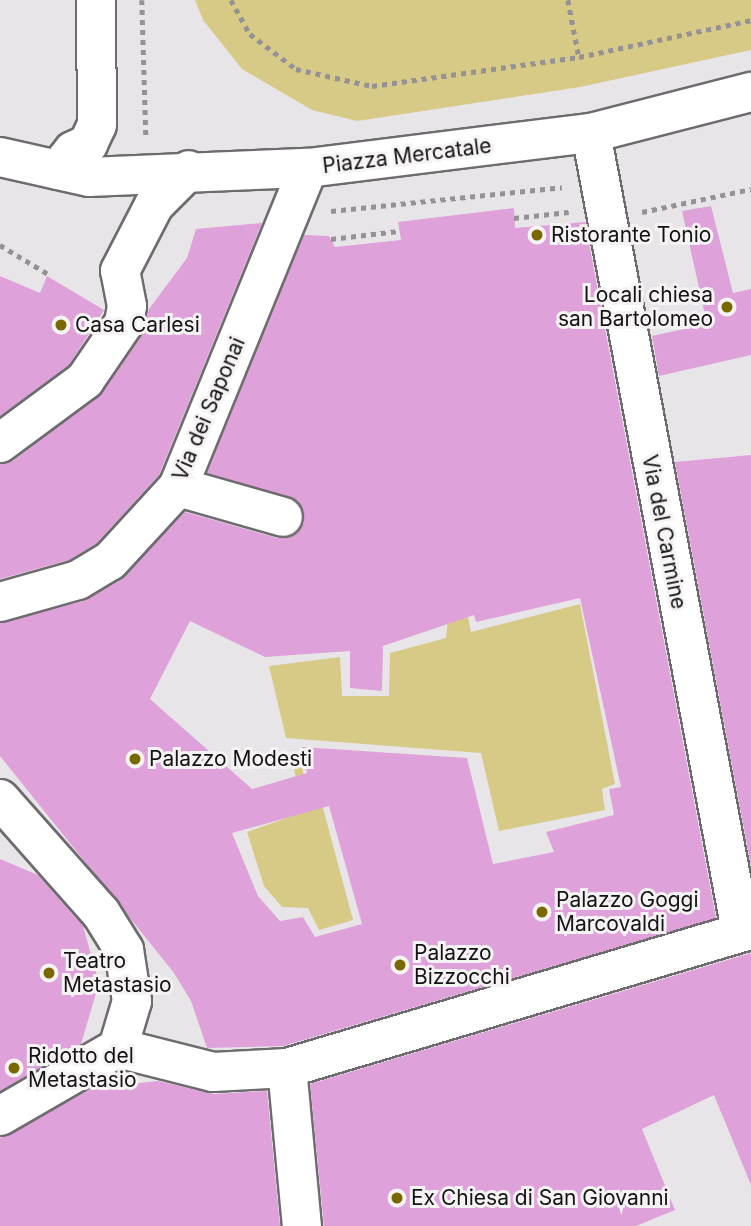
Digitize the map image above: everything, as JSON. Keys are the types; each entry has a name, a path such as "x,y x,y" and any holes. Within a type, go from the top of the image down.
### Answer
{"street":[{"path":"58,170 73,151 88,144 97,125 96,0"},
{"name":"Piazza Mercatale","path":"0,157 89,177 147,171 588,159 751,92"},
{"name":"Via del Carmine","path":"588,159 609,218 632,326 629,355 746,931"},
{"name":"Via dei Saponai","path":"0,603 78,580 110,561 178,487 308,168"},
{"path":"0,443 85,380 124,323 128,306 120,271 154,205 189,170"},
{"path":"178,487 283,517"},
{"path":"0,1116 118,1048 132,1001 124,950 101,913 6,817"},
{"path":"118,1048 213,1072 287,1068 746,931"},
{"path":"287,1068 302,1226"}],"path":[{"path":"142,0 147,171"},
{"path":"231,0 250,34 296,69 372,86 579,57 751,20"},
{"path":"568,0 579,57"},
{"path":"293,208 386,209 588,159"},
{"path":"514,218 594,208 596,221 751,189"},
{"path":"331,239 399,231"},
{"path":"0,245 48,274"}],"shaded area":[{"path":"195,0 751,0 751,50 580,87 357,121 312,110 242,69 203,20"},
{"path":"450,599 465,602 471,632 580,604 615,784 602,789 605,810 499,831 481,753 286,738 269,666 340,657 342,696 389,696 390,653 446,638"},
{"path":"300,753 309,807 322,804 353,920 319,930 308,908 282,907 264,886 247,832 301,813 292,755"}],"building":[{"path":"711,206 733,293 751,289 751,355 659,376 652,336 707,324 682,211"},
{"path":"514,208 515,228 585,222 716,918 283,1046 207,1048 191,1001 174,973 0,756 0,623 84,601 121,580 185,512 277,538 298,533 304,522 298,501 207,473 304,235 329,236 335,247 401,240 398,222","holes":["580,598 621,787 609,789 614,815 546,832 554,852 493,864 467,758 302,747 307,773 252,789 150,699 190,621 265,657 350,651 350,688 382,691 383,646 474,615 476,622","329,806 362,924 315,937 303,917 280,921 258,896 232,833"]},
{"path":"262,223 159,475 96,544 69,560 0,579 0,464 13,461 103,392 142,335 149,309 187,258 196,229"},
{"path":"0,276 40,293 47,276 104,310 69,365 0,416"},
{"path":"751,455 751,866 675,462"},
{"name":"Teatro Metastasio","path":"0,859 38,875 83,926 99,983 81,1044 0,1091"},
{"path":"751,953 751,1185 714,1095 642,1129 675,1210 636,1226 324,1226 310,1084"},
{"path":"158,1081 214,1094 267,1091 280,1226 0,1226 0,1138 93,1088"}],"place":[{"name":"Ristorante Tonio","path":"537,235"},
{"name":"Locali chiesa san Bartolomeo","path":"727,307"},
{"name":"Casa Carlesi","path":"61,325"},
{"name":"Palazzo Modesti","path":"135,759"},
{"name":"Palazzo Goggi Marcovaldi","path":"542,912"},
{"name":"Palazzo Bizzocchi","path":"400,965"},
{"name":"Teatro Metastasio","path":"49,973"},
{"name":"Ridotto del Metastasio","path":"14,1068"},
{"name":"Ex Chiesa di San Giovanni","path":"397,1198"}]}
